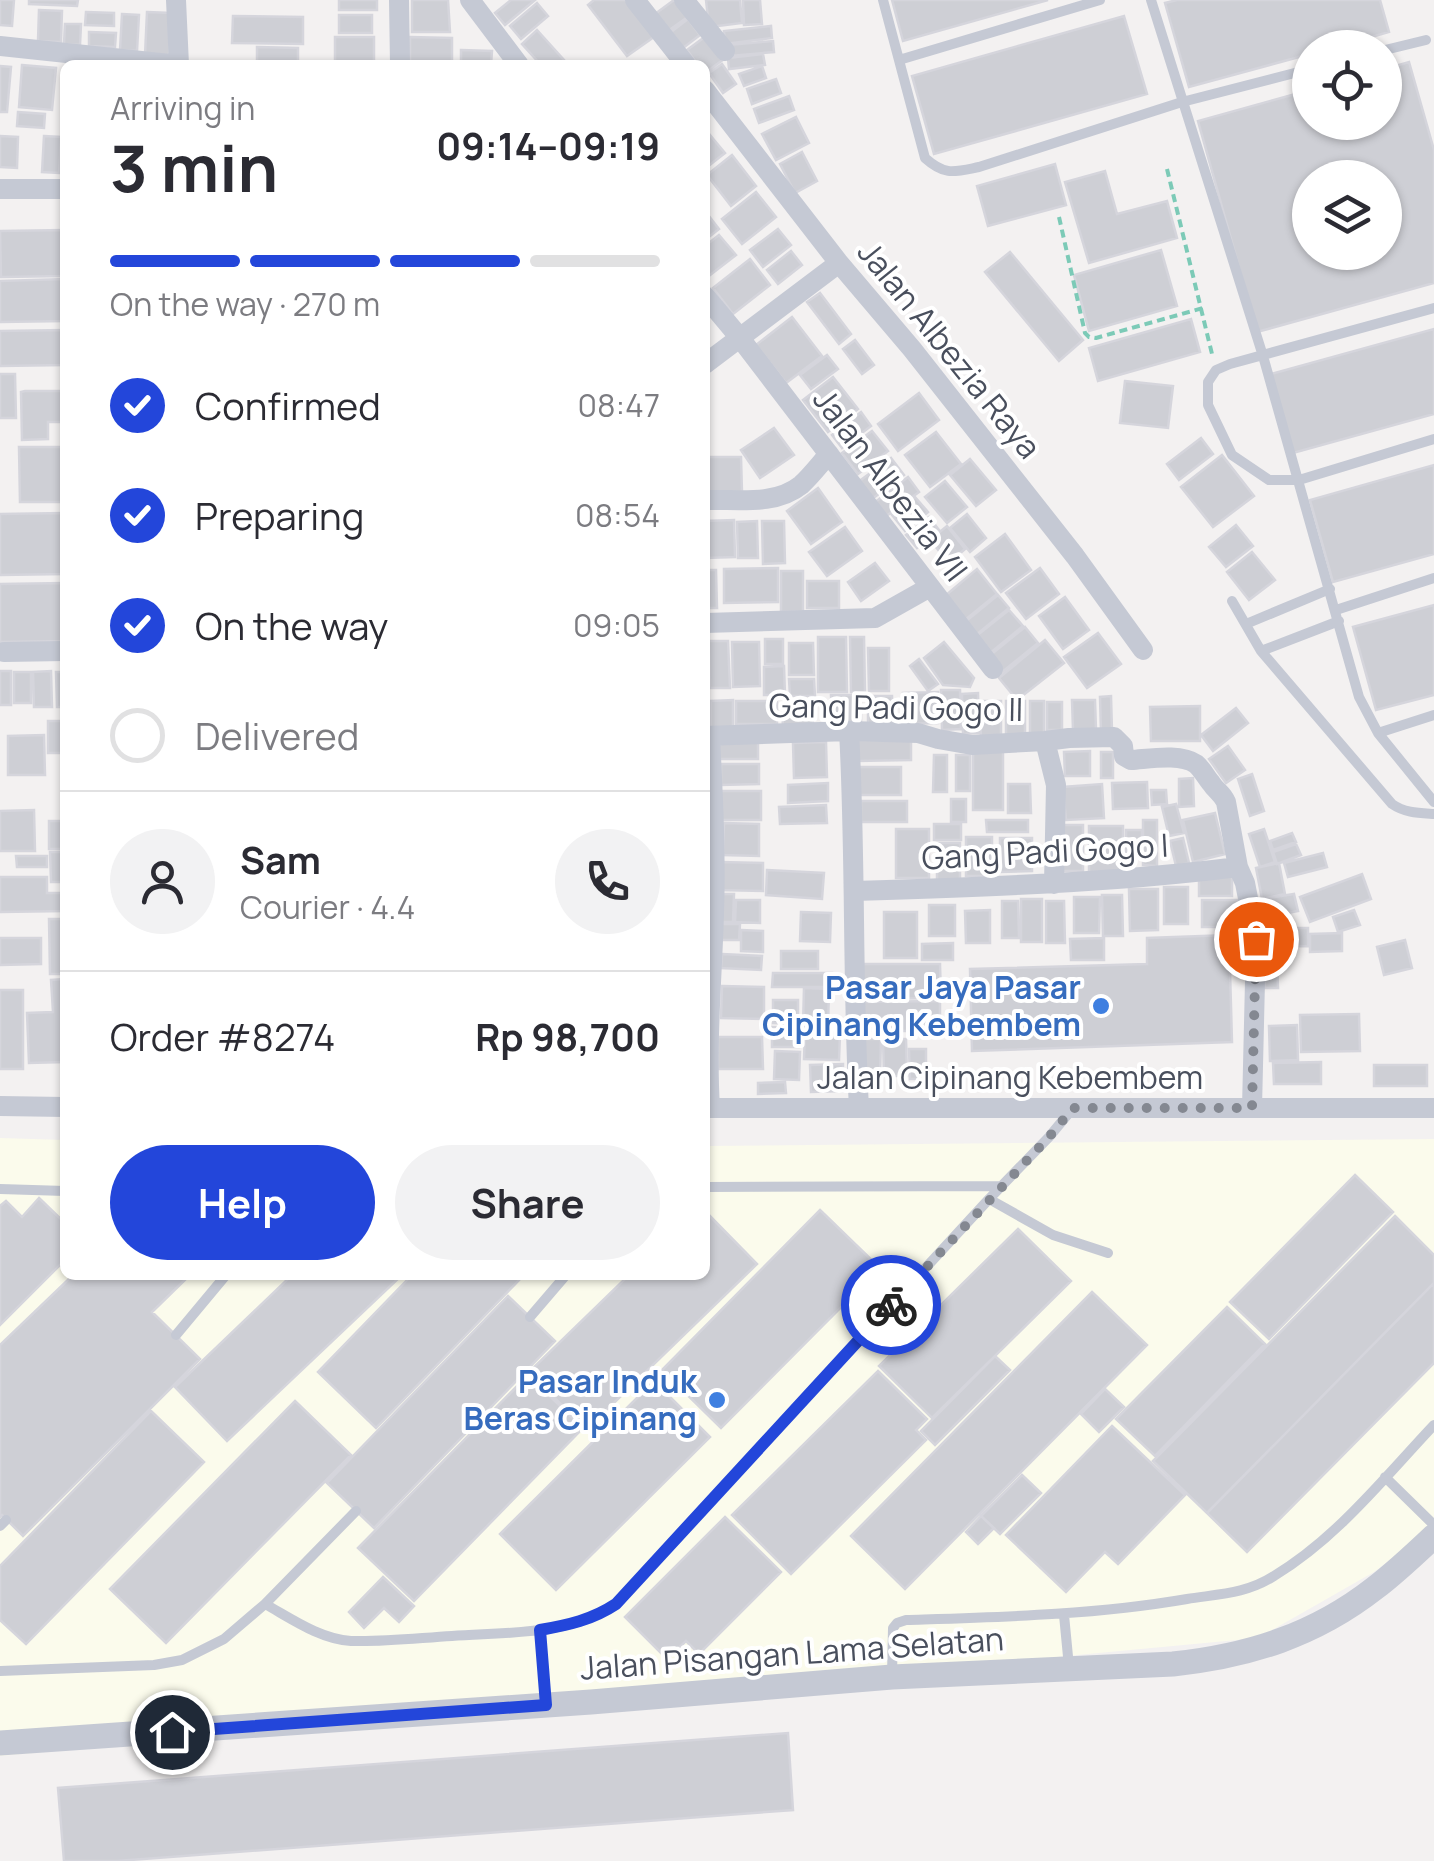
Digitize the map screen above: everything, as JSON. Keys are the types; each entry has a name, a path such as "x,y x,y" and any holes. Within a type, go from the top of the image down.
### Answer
{"street":[{"path":"176,0 179,60"},
{"path":"399,0 400,60"},
{"path":"470,0 515,60"},
{"path":"636,0 682,60"},
{"path":"684,0 725,51"},
{"path":"0,46 132,60"},
{"name":"Jalan Albezia Raya","path":"710,96 1075,556 1143,650"},
{"path":"0,189 60,188"},
{"path":"0,202 60,202"},
{"path":"710,360 840,263"},
{"name":"Jalan Albezia VII","path":"710,302 993,669"},
{"path":"710,500 773,499 788,494 829,454"},
{"path":"710,623 875,618 930,587"},
{"path":"4,652 60,651"},
{"path":"849,731 858,1108"},
{"name":"Gang Padi Gogo II","path":"710,736 918,733 972,745 1114,738 1130,760 1176,758 1191,760 1198,766 1226,802 1238,867"},
{"path":"1045,742 1056,785 1054,884"},
{"path":"710,826 714,915 710,1001"},
{"path":"1238,867 1256,939 1252,1108"},
{"name":"Gang Padi Gogo I","path":"854,891 1152,878 1238,867"},
{"path":"0,1106 60,1106"},
{"name":"Jalan Cipinang Kebembem","path":"710,1108 1434,1108"},
{"name":"Jalan Pisangan Lama Selatan","path":"0,1744 892,1677 1212,1659 1280,1642 1344,1610 1376,1588 1434,1536"}],"lane":[{"path":"883,0 925,158 937,169 951,172 979,167 1182,102 1292,74"},
{"path":"898,60 1100,0"},
{"path":"1151,0 1263,356 1359,697 1378,733 1434,801"},
{"path":"1402,46 1426,40"},
{"path":"1434,308 1230,364 1216,370 1208,382 1208,405 1232,455 1269,480 1298,480 1434,440"},
{"path":"1261,651 1434,578"},
{"path":"1246,624 1330,589"},
{"path":"1232,601 1261,651 1392,804 1411,812 1434,814"},
{"path":"1378,733 1434,715"},
{"path":"265,1604 316,1632 342,1641 540,1630 583,1622 601,1614 616,1604 1073,1108"},
{"path":"710,1187 1001,1186"},
{"path":"0,1189 60,1191"},
{"path":"989,1198 1054,1235 1108,1253"},
{"path":"176,1336 222,1280"},
{"path":"530,1317 562,1280"},
{"path":"892,1677 893,1628 906,1620 1064,1615 1253,1588 1276,1576 1338,1527 1434,1425"},
{"path":"1385,1478 1434,1525"},
{"path":"0,1671 154,1665 182,1660 224,1639 265,1604 356,1511"},
{"path":"1064,1615 1069,1667"},
{"path":"540,1630 546,1705"}],"path":[{"path":"1166,169 1216,370"},
{"path":"1059,217 1089,337 1203,308"}],"shaded area":[{"name":"Pasar Induk Beras Cipinang","path":"0,1138 60,1140 60,1280 710,1280 710,1146 1434,1139 1434,1526 1374,1572 1258,1638 0,1756"}],"building":[{"path":"0,0 14,0 12,26 0,25"},
{"path":"29,0 78,0 77,6 29,4"},
{"path":"339,0 377,0 377,10 339,10"},
{"path":"412,0 448,0 450,32 412,32"},
{"path":"511,0 535,0 505,25 495,13"},
{"path":"594,0 626,0 654,37 627,56 588,5"},
{"path":"674,0 689,16 668,31 655,14"},
{"path":"706,0 740,0 742,23 709,27"},
{"path":"743,0 760,0 762,24 744,25"},
{"path":"892,0 1048,0 903,41"},
{"path":"1380,0 1388,30 1292,30 1292,59 1189,87 1165,3"},
{"path":"537,3 548,16 521,39 510,26"},
{"path":"39,10 62,11 61,42 38,41"},
{"path":"86,12 114,13 114,26 85,25"},
{"path":"147,12 171,13 169,56 145,55"},
{"path":"122,14 139,15 137,51 120,50"},
{"path":"339,15 372,15 372,33 339,33"},
{"path":"233,16 303,17 303,44 232,43"},
{"path":"1124,16 1147,94 934,154 912,76"},
{"path":"688,19 700,35 683,48 671,32"},
{"path":"65,24 81,24 80,45 64,44"},
{"path":"771,26 772,38 725,44 724,31"},
{"path":"537,30 564,60 536,60 522,44"},
{"path":"89,32 116,33 115,47 89,46"},
{"path":"706,36 724,59 710,69 710,60 694,60 687,50"},
{"path":"335,37 374,37 374,60 335,60"},
{"path":"410,37 452,38 452,60 410,60"},
{"path":"773,41 774,52 730,56 728,45"},
{"path":"257,47 298,48 298,60 257,60"},
{"path":"461,50 492,51 491,60 461,60"},
{"path":"763,54 765,65 729,69 728,58"},
{"path":"1409,62 1434,150 1434,283 1257,332 1198,121 1292,95 1292,140 1402,140 1402,64"},
{"path":"722,64 736,84 723,93 710,72"},
{"path":"22,65 56,68 52,110 19,107"},
{"path":"0,66 11,67 7,112 0,112"},
{"path":"762,66 766,78 744,86 739,74"},
{"path":"776,79 781,93 752,104 747,89"},
{"path":"789,96 794,110 759,123 754,109"},
{"path":"18,112 45,114 44,128 17,126"},
{"path":"796,117 809,143 776,160 762,134"},
{"path":"710,135 725,153 710,165"},
{"path":"0,136 18,137 17,168 0,167"},
{"path":"44,136 60,137 59,173 42,172"},
{"path":"802,152 817,181 795,193 780,164"},
{"path":"732,155 756,186 731,206 710,179 710,173"},
{"path":"1055,164 1066,205 988,226 977,186"},
{"path":"1105,171 1117,214 1167,201 1177,238 1089,263 1065,182"},
{"path":"756,192 776,217 742,244 722,219"},
{"path":"710,217 719,229 710,236"},
{"path":"778,229 791,245 763,267 750,250"},
{"path":"60,230 60,276 1,277 0,231"},
{"path":"719,235 736,255 710,275 710,242"},
{"path":"1161,250 1177,306 1089,331 1074,275"},
{"path":"791,251 802,265 778,284 767,270"},
{"path":"1010,252 1083,340 1059,361 985,272"},
{"path":"750,259 770,285 733,314 713,288"},
{"path":"60,279 60,321 0,322 0,281"},
{"path":"820,293 851,334 839,344 807,302"},
{"path":"792,317 822,356 786,383 756,345"},
{"path":"1191,319 1200,352 1098,381 1089,348"},
{"path":"1434,329 1434,414 1293,453 1271,374"},
{"path":"60,330 60,365 0,366 0,331"},
{"path":"855,340 874,365 862,374 843,349"},
{"path":"827,355 838,369 811,389 800,375"},
{"path":"0,374 15,374 16,418 0,418"},
{"path":"833,377 858,409 828,432 803,400"},
{"path":"1125,381 1173,386 1168,428 1120,423"},
{"path":"60,391 60,422 48,422 48,439 22,440 21,392"},
{"path":"919,393 939,420 898,451 878,424"},
{"path":"861,412 871,426 842,448 832,435"},
{"path":"774,428 794,455 760,478 741,450"},
{"path":"872,431 888,451 858,474 842,453"},
{"path":"936,432 961,464 930,487 905,455"},
{"path":"1201,438 1213,454 1179,480 1167,464"},
{"path":"19,447 60,447 60,502 20,502"},
{"path":"1222,455 1254,496 1213,527 1181,487"},
{"path":"710,457 741,457 742,492 710,492"},
{"path":"891,458 904,475 872,499 858,482"},
{"path":"970,459 996,490 976,506 950,475"},
{"path":"1434,465 1434,554 1333,582 1310,500"},
{"path":"908,477 919,492 885,517 874,503"},
{"path":"945,481 967,507 947,523 925,497"},
{"path":"818,488 842,522 811,544 787,511"},
{"path":"915,497 928,512 905,531 892,515"},
{"path":"60,513 60,574 0,575 0,514"},
{"path":"967,514 986,538 970,552 950,528"},
{"path":"929,517 939,530 917,548 906,535"},
{"path":"734,520 735,557 710,558 710,521"},
{"path":"757,521 758,558 738,558 737,522"},
{"path":"762,521 784,521 785,563 763,564"},
{"path":"1236,525 1253,546 1226,567 1209,547"},
{"path":"947,526 965,549 949,563 930,540"},
{"path":"845,527 862,551 827,576 809,552"},
{"path":"1005,534 1031,570 1001,592 975,557"},
{"path":"1252,552 1275,580 1249,600 1227,572"},
{"path":"875,563 889,581 861,601 848,582"},
{"path":"778,568 778,602 724,603 724,569"},
{"path":"1040,568 1059,594 1026,619 1006,593"},
{"path":"977,569 997,594 965,620 945,596"},
{"path":"710,570 716,570 717,608 710,608"},
{"path":"781,571 803,571 803,611 781,612"},
{"path":"807,581 839,581 839,608 807,608"},
{"path":"60,583 60,641 0,642 0,584"},
{"path":"998,595 1009,608 976,635 965,622"},
{"path":"1065,597 1089,630 1063,649 1039,616"},
{"path":"1434,605 1434,695 1376,710 1353,627"},
{"path":"1009,610 1023,626 989,654 975,637"},
{"path":"1025,627 1038,643 1001,673 988,657"},
{"path":"1098,633 1121,664 1087,688 1064,657"},
{"path":"818,637 846,637 847,692 818,692"},
{"path":"850,637 864,637 865,693 851,692"},
{"path":"765,639 783,639 783,664 765,664"},
{"path":"1045,640 1064,663 1017,700 999,678"},
{"path":"710,641 728,641 730,688 710,688"},
{"path":"732,642 759,642 760,686 733,687"},
{"path":"944,642 974,678 970,687 943,685 924,658"},
{"path":"789,643 813,643 814,675 789,675"},
{"path":"868,648 889,648 889,691 869,691"},
{"path":"919,659 938,684 928,691 910,666"},
{"path":"784,666 785,695 764,695 764,667"},
{"path":"0,671 11,671 11,705 0,705"},
{"path":"51,671 52,707 34,707 33,672"},
{"path":"14,672 31,672 31,703 14,703"},
{"path":"56,672 60,672 60,707"},
{"path":"789,679 814,679 815,696 790,696"},
{"path":"941,690 960,690 961,729 942,730"},
{"path":"938,692 938,723 903,724 903,693"},
{"path":"978,693 979,733 963,734 962,694"},
{"path":"831,695 861,695 861,724 832,725"},
{"path":"868,696 892,696 893,725 868,725"},
{"path":"1111,696 1112,731 1101,732 1100,697"},
{"path":"733,700 733,728 711,729 711,701"},
{"path":"1072,700 1095,700 1096,730 1073,730"},
{"path":"736,701 777,701 777,724 736,724"},
{"path":"980,701 1001,701 1001,738 981,739"},
{"path":"1006,701 1025,701 1025,736 1006,736"},
{"path":"1030,701 1044,701 1044,737 1030,737"},
{"path":"1047,702 1062,702 1062,730 1047,730"},
{"path":"782,705 813,705 813,729 783,729"},
{"path":"1200,706 1200,741 1151,741 1150,707"},
{"path":"1236,708 1248,723 1213,751 1201,735"},
{"path":"48,721 60,721 60,753 48,753"},
{"path":"44,735 45,775 8,775 8,736"},
{"path":"758,739 758,759 716,759 716,740"},
{"path":"858,740 911,740 911,760 857,761"},
{"path":"826,742 827,777 794,778 793,743"},
{"path":"1228,746 1245,770 1226,783 1209,759"},
{"path":"973,749 1003,750 1003,810 973,810"},
{"path":"1090,751 1090,776 1065,776 1064,752"},
{"path":"1101,752 1113,752 1113,778 1101,778"},
{"path":"934,755 947,755 947,792 933,792"},
{"path":"956,755 970,755 970,791 956,791"},
{"path":"721,764 759,764 759,784 721,785"},
{"path":"856,767 901,767 901,795 856,795"},
{"path":"1252,774 1264,811 1250,816 1238,779"},
{"path":"1193,778 1194,806 1179,807 1179,779"},
{"path":"1147,782 1148,808 1113,809 1112,783"},
{"path":"828,783 828,801 788,803 788,785"},
{"path":"1008,784 1030,784 1031,813 1008,813"},
{"path":"1102,784 1104,818 1066,820 1063,787"},
{"path":"1151,790 1166,790 1167,804 1152,805"},
{"path":"717,791 761,791 761,820 718,820"},
{"path":"951,799 966,799 966,822 951,822"},
{"path":"861,801 907,801 907,822 861,822"},
{"path":"1176,804 1184,833 1169,836 1162,807"},
{"path":"826,805 827,823 780,824 779,807"},
{"path":"34,810 35,851 0,851 0,811"},
{"path":"1215,813 1225,854 1193,862 1183,820"},
{"path":"986,820 1028,820 1028,832 987,832"},
{"path":"1143,820 1157,820 1157,866 1143,865"},
{"path":"49,821 60,821 60,849 49,849"},
{"path":"724,823 759,824 759,856 723,855"},
{"path":"934,824 961,824 961,840 934,840"},
{"path":"1061,825 1083,825 1083,871 1061,871"},
{"path":"1089,826 1123,826 1123,875 1089,875"},
{"path":"896,829 929,829 929,878 896,878"},
{"path":"1264,829 1275,862 1260,867 1249,834"},
{"path":"1126,830 1142,830 1142,857 1126,857"},
{"path":"1292,833 1296,842 1273,850 1270,841"},
{"path":"966,837 992,837 992,876 966,876"},
{"path":"1000,838 1032,838 1032,871 1000,872"},
{"path":"1183,838 1189,863 1176,866 1170,841"},
{"path":"937,843 960,843 960,881 937,882"},
{"path":"1296,844 1301,855 1277,864 1273,852"},
{"path":"50,852 60,852 60,882 51,882"},
{"path":"1323,853 1327,867 1288,877 1284,863"},
{"path":"16,856 47,856 47,867 17,867"},
{"path":"719,862 763,863 763,891 719,890"},
{"path":"1279,863 1285,894 1262,899 1256,868"},
{"path":"767,870 824,873 822,899 766,895"},
{"path":"1199,874 1232,874 1232,896 1199,896"},
{"path":"1362,874 1371,899 1310,922 1300,897"},
{"path":"0,877 47,877 47,893 60,893 60,911 0,912"},
{"path":"1164,887 1188,887 1188,924 1164,924"},
{"path":"1129,889 1158,889 1158,930 1130,931"},
{"path":"717,894 734,894 733,922 717,922"},
{"path":"1294,894 1298,911 1272,916 1269,898"},
{"path":"1102,895 1122,895 1123,936 1103,936"},
{"path":"1074,897 1100,897 1099,933 1074,933"},
{"path":"1021,899 1042,899 1042,942 1021,942"},
{"path":"736,900 760,900 760,923 735,922"},
{"path":"1202,900 1237,900 1237,927 1202,927"},
{"path":"1002,901 1018,901 1019,938 1002,938"},
{"path":"1046,901 1064,901 1065,943 1046,943"},
{"path":"929,905 955,905 955,936 929,936"},
{"path":"990,910 990,943 966,943 965,911"},
{"path":"1354,910 1360,925 1338,932 1333,917"},
{"path":"801,912 831,913 830,942 800,941"},
{"path":"884,912 917,912 917,958 884,958"},
{"path":"49,919 60,919 60,974 50,974"},
{"path":"717,924 740,924 739,940 717,940"},
{"path":"1272,928 1308,928 1308,946 1273,947"},
{"path":"741,930 763,931 763,952 741,951"},
{"path":"1342,933 1342,951 1310,952 1310,934"},
{"name":"Pasar Jaya Pasar Cipinang Kebembem","path":"1229,935 1232,1042 972,1051 970,969 1147,964 1147,938"},
{"path":"0,938 41,938 41,964 0,965"},
{"path":"1104,938 1104,960 1071,960 1070,939"},
{"path":"1405,940 1412,968 1384,975 1377,947"},
{"path":"953,943 953,960 922,960 922,944"},
{"path":"781,951 818,951 818,969 781,969"},
{"path":"722,954 762,956 761,970 721,968"},
{"path":"1264,961 1277,961 1278,988 1265,988"},
{"path":"856,964 940,964 941,998 856,999"},
{"path":"773,973 832,973 832,987 772,987"},
{"path":"60,979 60,1062 29,1063 27,1013 53,1012 51,980"},
{"path":"722,986 764,987 764,1019 721,1018"},
{"path":"804,988 829,989 828,1027 803,1026"},
{"path":"0,990 23,990 23,1069 0,1069"},
{"path":"773,1000 798,1000 798,1024 773,1023"},
{"path":"940,1001 940,1031 861,1031 861,1002"},
{"path":"1359,1014 1360,1051 1301,1052 1300,1015"},
{"path":"1297,1025 1298,1060 1270,1061 1269,1026"},
{"path":"772,1027 800,1028 799,1047 772,1047"},
{"path":"805,1031 840,1033 839,1060 804,1059"},
{"path":"718,1037 762,1037 763,1069 718,1069"},
{"path":"863,1039 881,1039 880,1075 862,1075"},
{"path":"883,1039 906,1039 907,1076 884,1076"},
{"path":"909,1049 926,1049 926,1079 910,1079"},
{"path":"775,1051 800,1052 799,1080 774,1079"},
{"path":"1321,1062 1321,1084 1274,1084 1273,1063"},
{"path":"843,1064 843,1091 811,1092 810,1065"},
{"path":"1374,1065 1427,1065 1427,1086 1374,1086"},
{"path":"785,1082 786,1093 758,1094 758,1083"},
{"path":"1355,1175 1393,1212 1269,1339 1230,1302"},
{"path":"39,1198 60,1218 60,1265 0,1325 0,1206 6,1201 22,1217"},
{"path":"820,1210 880,1268 721,1428 662,1370"},
{"path":"710,1216 757,1264 586,1430 529,1372 624,1280 710,1280"},
{"path":"1395,1216 1434,1255 1434,1283 1207,1513 1153,1461"},
{"path":"1018,1229 1071,1281 932,1418 879,1366"},
{"path":"68,1280 185,1280 152,1312 200,1359 23,1536 0,1517 0,1345"},
{"path":"287,1280 397,1280 227,1441 175,1387"},
{"path":"407,1280 519,1280 376,1428 318,1372"},
{"path":"1434,1283 1434,1363 1247,1552 1207,1513"},
{"path":"1092,1292 1147,1345 905,1589 851,1536"},
{"path":"508,1296 555,1341 374,1528 327,1483"},
{"path":"1227,1307 1265,1344 1155,1456 1116,1419"},
{"path":"995,1356 1010,1370 935,1445 921,1431"},
{"path":"878,1371 927,1419 916,1430 926,1440 791,1574 732,1515"},
{"path":"528,1375 583,1428 414,1601 358,1548"},
{"path":"654,1381 710,1437 556,1590 500,1534"},
{"path":"1105,1389 1124,1407 1099,1432 1081,1414"},
{"path":"295,1401 351,1455 166,1643 110,1589"},
{"path":"151,1411 204,1462 26,1644 0,1620 0,1566"},
{"path":"1112,1426 1185,1495 1118,1564 1105,1552 1066,1592 1006,1535"},
{"path":"1022,1475 1041,1493 1000,1534 981,1516"},
{"path":"981,1516 994,1528 978,1544 966,1532"},
{"path":"725,1517 781,1572 699,1654 686,1641 667,1659 625,1617"},
{"path":"383,1577 414,1606 399,1622 384,1608 364,1628 349,1612"},
{"path":"788,1733 793,1810 117,1861 64,1861 58,1788"}],"way so far":[{"path":"891,1305 1073,1108 1252,1108 1256,939"}],"place":[{"name":"Pasar Jaya Pasar Cipinang Kebembem","path":"1101,1006"},
{"name":"Pasar Induk Beras Cipinang","path":"717,1400"}],"route":[{"path":"172,1732 546,1705 540,1630 583,1622 616,1604 891,1305"}]}
